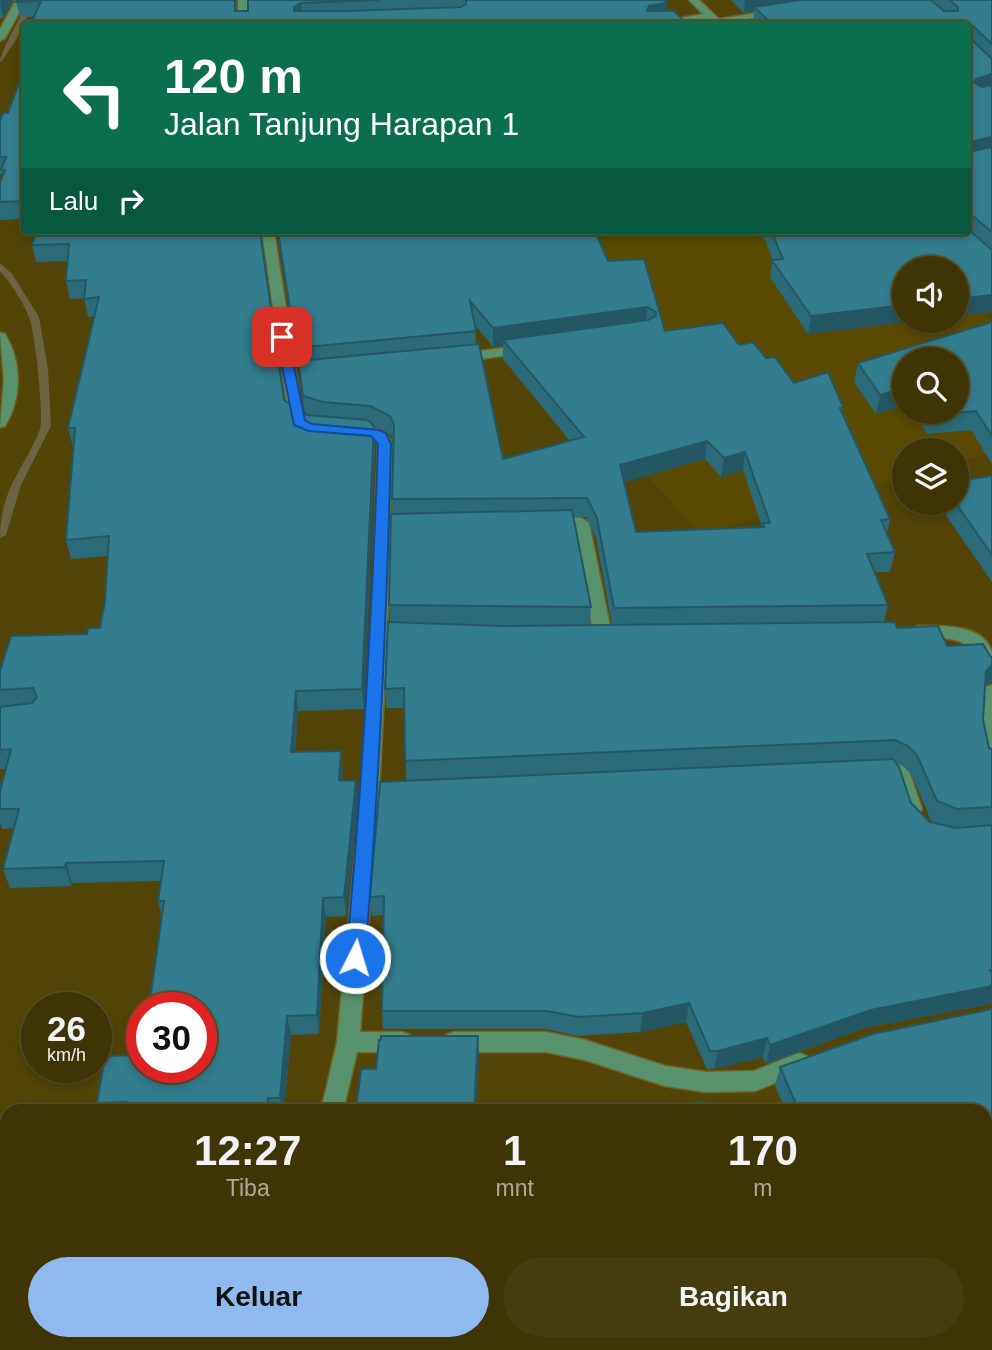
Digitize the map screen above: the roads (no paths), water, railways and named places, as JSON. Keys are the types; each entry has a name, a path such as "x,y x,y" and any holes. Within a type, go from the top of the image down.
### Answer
{"street":[{"path":"0,38 21,0"},
{"path":"243,0 244,21"},
{"path":"694,0 716,21 783,13"},
{"path":"269,235 295,374 296,418 303,425 363,430 382,436 385,444 389,526 377,791 348,1042 334,1104"},
{"path":"0,337 12,375 7,411 0,422"},
{"path":"444,360 537,347"},
{"path":"529,523 581,523 603,636"},
{"path":"901,632 945,633 973,639 980,644 992,670"},
{"path":"992,691 988,745 992,762"},
{"path":"856,771 890,769 901,773 913,813 922,828"},
{"path":"348,1042 546,1042 584,1050 665,1076 706,1083 755,1081 819,1056"}],"waterway":[{"path":"22,21 32,0"},
{"path":"0,60 21,23"},
{"path":"0,266 34,317 43,369 46,426 16,485 0,535"}]}
